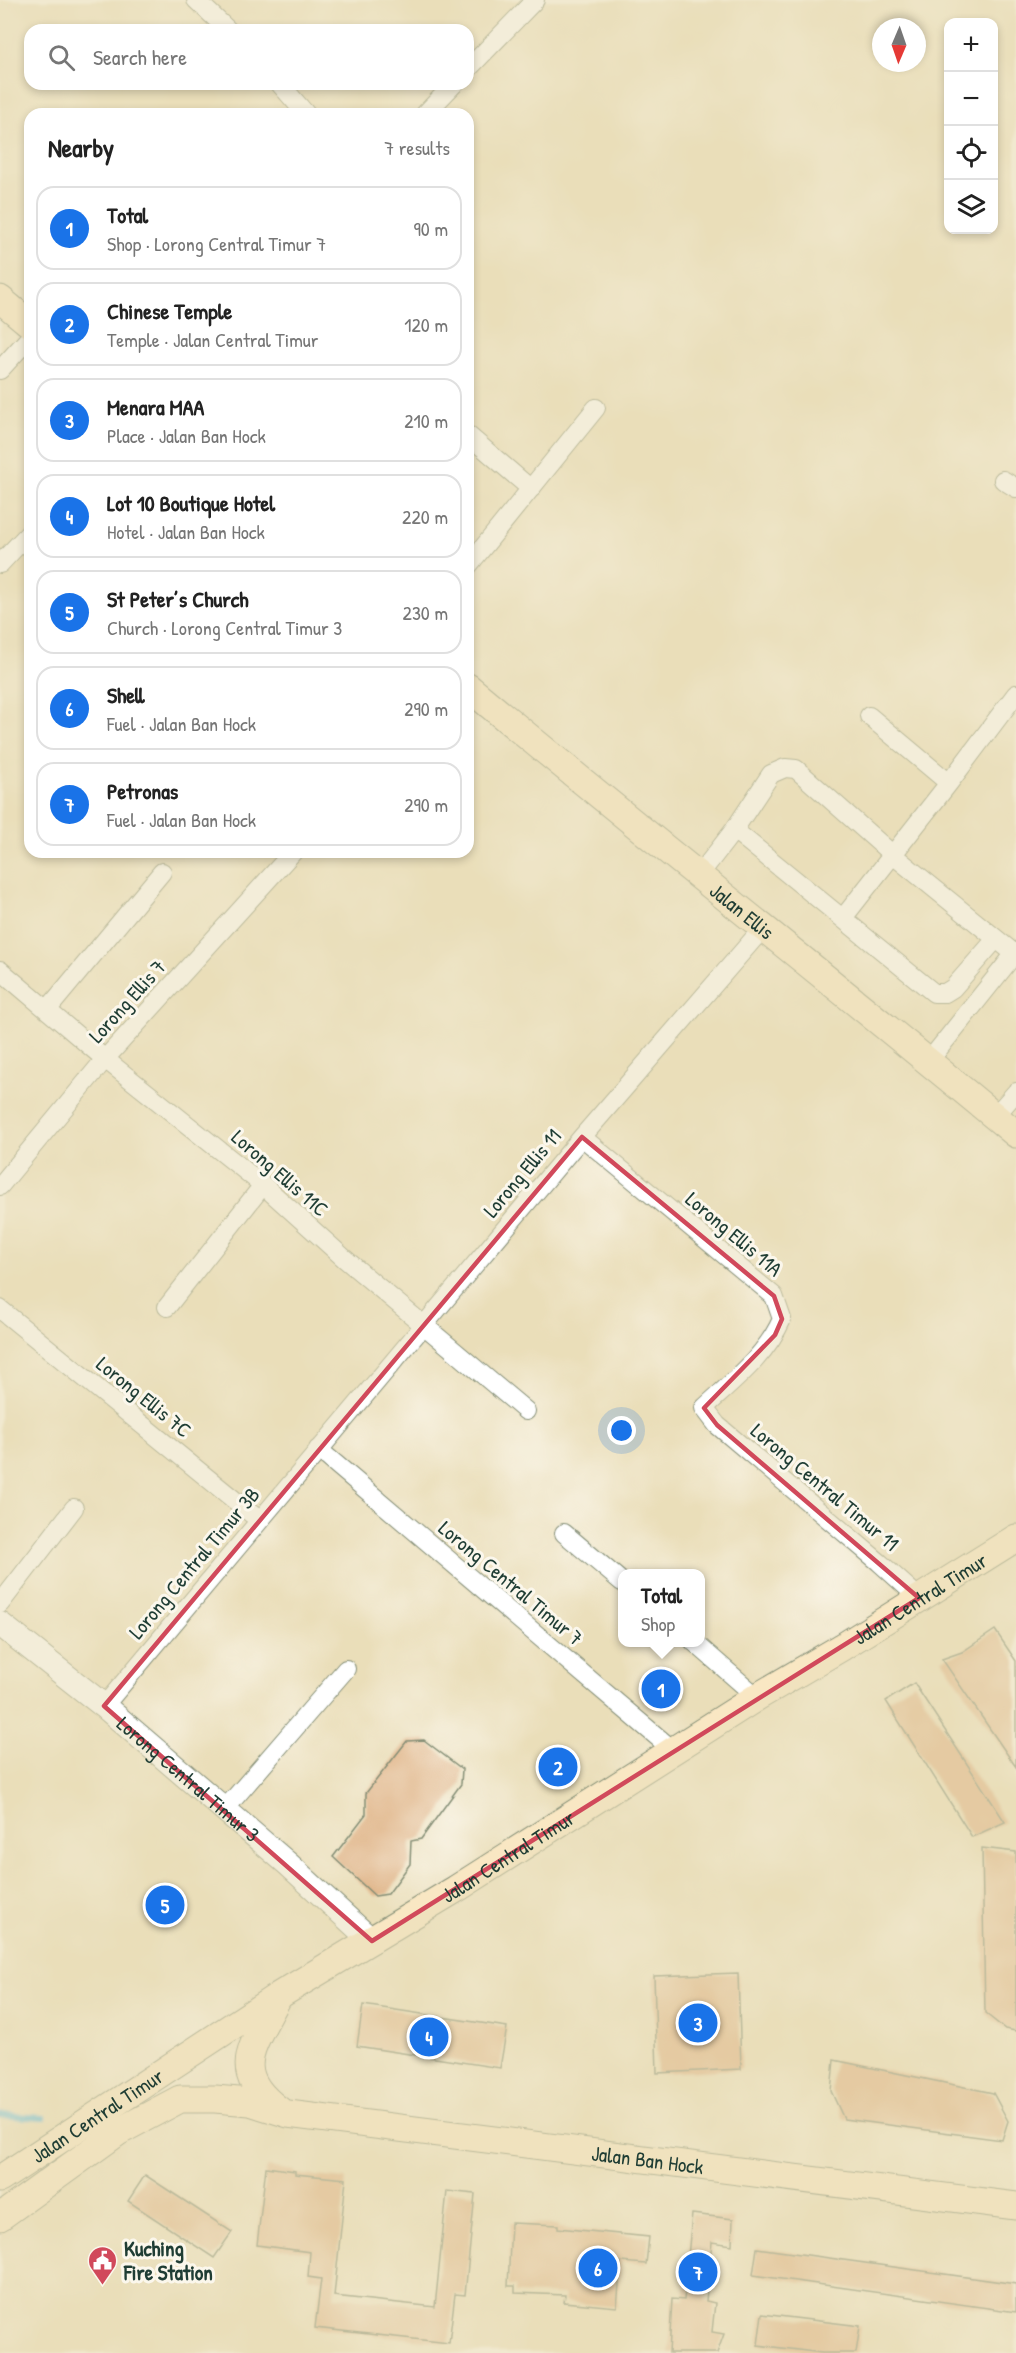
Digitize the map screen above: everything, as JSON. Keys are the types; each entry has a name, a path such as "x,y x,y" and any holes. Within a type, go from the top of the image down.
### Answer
{"main road":[{"path":"0,299 24,319"},
{"name":"Jalan Ellis","path":"474,692 1016,1134"},
{"name":"Jalan Central Timur","path":"0,2179 278,1996 372,1941 757,1697 842,1647 1016,1538"},
{"path":"278,1996 249,2055 248,2069 253,2085 279,2111"},
{"name":"Jalan Central Timur","path":"0,2217 118,2132 180,2099 250,2102 279,2111"},
{"name":"Jalan Ban Hock","path":"279,2111 288,2114 1016,2206"}],"street":[{"path":"196,0 222,24"},
{"path":"474,63 535,0"},
{"path":"285,90 301,108"},
{"path":"431,108 448,90"},
{"path":"0,370 24,344"},
{"path":"474,559 596,408"},
{"path":"474,440 531,489"},
{"path":"0,564 24,538"},
{"path":"843,918 1016,694"},
{"path":"869,716 949,783"},
{"path":"700,874 734,830 771,774 785,768 796,769 893,855 1015,953 929,1061"},
{"path":"734,830 934,993 945,993 953,988 996,939"},
{"name":"Lorong Ellis 7","path":"0,1186 105,1059 288,858"},
{"path":"48,1009 162,872"},
{"name":"Lorong Ellis 11","path":"318,1449 582,1137 763,928"},
{"name":"Lorong Ellis 11C","path":"0,970 105,1059 263,1185 345,1259 526,1411"},
{"path":"995,1116 1016,1092"},
{"name":"Lorong Ellis 11A","path":"582,1137 774,1296 782,1319 775,1335 761,1355 704,1408"},
{"path":"167,1307 263,1185"},
{"name":"Lorong Ellis 7C","path":"0,1309 259,1520"},
{"name":"Lorong Central Timur 11","path":"704,1408 717,1425 919,1598"},
{"name":"Lorong Central Timur 3B","path":"104,1706 318,1449"},
{"name":"Lorong Central Timur 7","path":"318,1449 674,1751"},
{"path":"0,1604 74,1508"},
{"path":"564,1533 618,1579"},
{"name":"Lorong Central Timur 3","path":"0,1624 104,1706 225,1809 372,1941"},
{"path":"700,1647 757,1697"},
{"path":"225,1809 346,1669"}],"highlighted area":[{"path":"582,1137 774,1296 782,1319 775,1335 704,1408 717,1425 919,1598 372,1941 104,1706"}],"building":[{"path":"995,1630 1016,1661 1016,1767 942,1659 962,1652"},
{"path":"914,1683 1005,1822 972,1837 886,1701"},
{"path":"424,1740 462,1769 461,1784 421,1839 411,1841 410,1864 388,1894 375,1896 333,1857 366,1814 366,1793 407,1741"},
{"path":"982,1848 1016,1852 1016,2031 1005,2029 985,2013"},
{"path":"738,1973 741,2069 657,2073 654,1976"},
{"path":"363,2005 507,2027 500,2068 357,2046"},
{"path":"834,2060 993,2093 1008,2121 1002,2140 844,2119 831,2091"},
{"path":"266,2167 295,2171 295,2174 346,2179 334,2296 435,2307 447,2191 475,2194 465,2295 455,2294 449,2343 315,2328 321,2279 308,2277 310,2252 257,2245"},
{"path":"145,2175 232,2232 214,2258 128,2201"},
{"path":"692,2214 733,2219 732,2245 712,2242 706,2301 715,2303 712,2332 724,2334 717,2353 669,2353 672,2299 684,2300"},
{"path":"511,2223 558,2225 558,2228 649,2237 646,2264 621,2262 617,2307 564,2302 565,2295 515,2293 515,2286 508,2286"},
{"path":"757,2248 1016,2284 1016,2312 753,2275"},
{"path":"762,2314 860,2326 856,2353 822,2353 758,2345"}],"waterway":[{"path":"0,2115 44,2118"}],"place":[{"name":"Total","path":"661,1689"},
{"name":"Chinese Temple","path":"558,1767"},
{"name":"St Peter’s Church","path":"165,1905"},
{"name":"Menara MAA","path":"698,2023"},
{"name":"Lot 10 Boutique Hotel","path":"429,2037"},
{"name":"Shell","path":"598,2268"},
{"name":"Petronas","path":"698,2272"},
{"name":"Kuching Fire Station","path":"103,2286"}]}
